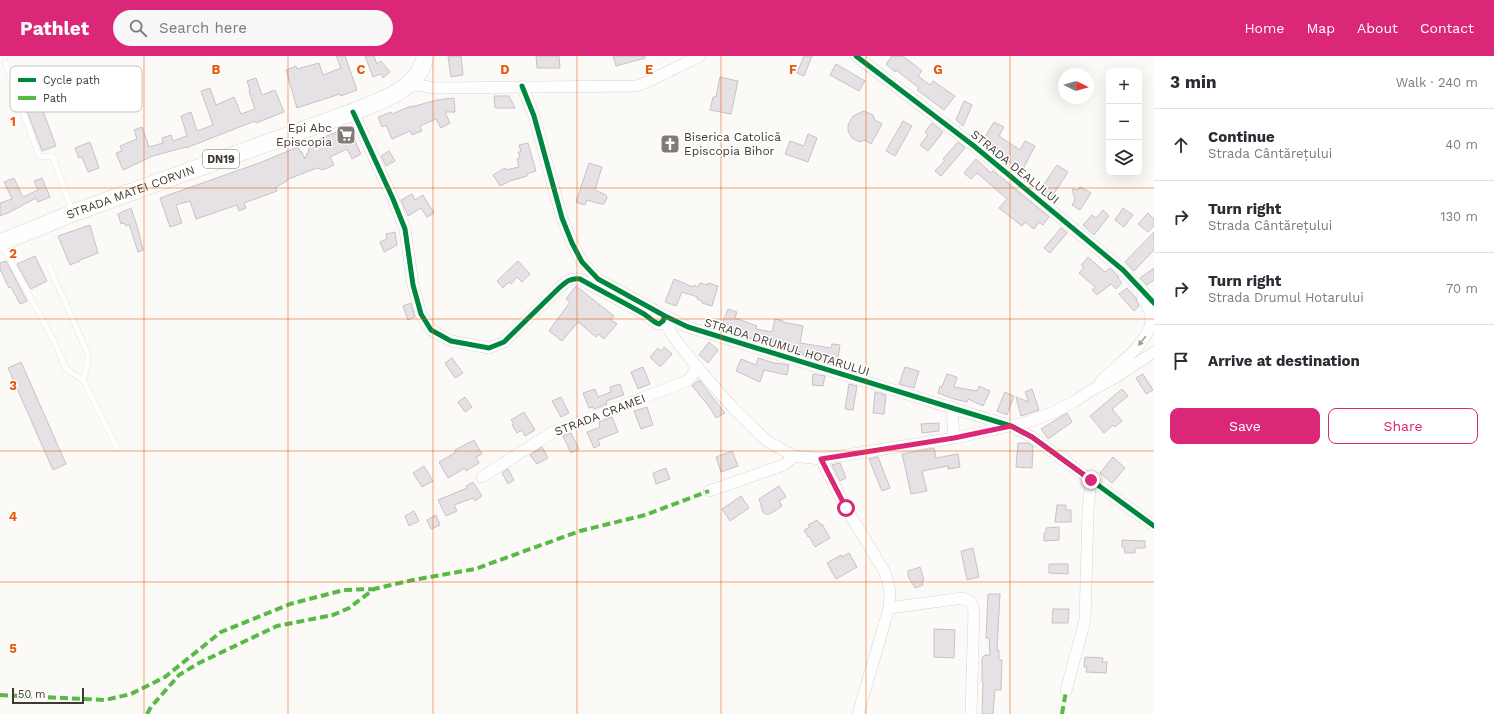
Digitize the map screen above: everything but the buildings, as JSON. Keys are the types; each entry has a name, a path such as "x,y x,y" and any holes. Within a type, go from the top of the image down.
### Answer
{"main road":[{"name":"STRADA MATEI CORVIN","path":"0,242 73,213 353,112 396,93 408,84 419,71 426,56"}],"street":[{"path":"408,84 436,88 637,86 700,56"},
{"name":"STRADA DEALULUI","path":"856,56 974,146 1123,270 1154,303"},
{"name":"STRADA DRUMUL HOTARULUI","path":"522,86 534,116 562,218 572,243 582,262 598,279 688,327 1011,426 1032,437 1154,526"},
{"path":"353,112 393,199 405,229 413,285 421,314 431,330 451,340 489,348 496,346 504,342 567,280 573,278 580,280 637,310 647,316 654,323 659,324 663,321 665,316"},
{"path":"1092,390 1134,351 1147,334 1151,323 1151,314 1143,299 1145,293"},
{"path":"665,316 667,325 672,334 698,368 733,408 767,441 794,456 821,459 954,438 1028,422 1052,413 1075,401 1116,377 1154,352"},
{"name":"STRADA CRAMEI","path":"482,477 553,432 687,382 698,368"},
{"path":"952,407 954,438"},
{"path":"709,491 784,465 794,456"},
{"path":"821,459 846,508 883,570 888,581 890,594 889,608 858,714"},
{"path":"1066,691 1085,620 1088,511 1091,480"},
{"path":"889,608 963,598 971,602 974,610 971,714"}],"lane":[{"path":"5,62 10,76"},
{"path":"23,112 40,157 53,158 73,213"},
{"path":"0,242 55,343 66,369 83,380 117,448"},
{"path":"49,266 88,354 88,363 83,380"}],"marked path":[{"path":"147,714 151,707 179,675 199,663 277,626 333,615 349,608 374,589 413,580 475,569 580,531 645,515 709,491"},
{"path":"0,695 105,700 131,694 165,677 221,632 290,604 344,590 374,589"},
{"path":"1062,714 1066,691"}],"cycle path":[{"path":"856,56 974,146 1123,270 1154,303"},
{"path":"522,86 534,116 562,218 572,243 582,262 598,279 688,327 1011,426 1032,437 1154,526"},
{"path":"353,112 393,199 405,229 413,285 421,314 431,330 451,341 489,348 504,342 559,288 573,279 580,279 644,314 659,324 663,321 665,316"}],"place":[{"name":"Epi Abc Episcopia","path":"346,135"},
{"name":"Biserica Catolică Episcopia Bihor","path":"670,144"}],"route":[{"path":"846,508 821,459 954,438 1011,426 1032,437 1091,480"}]}
